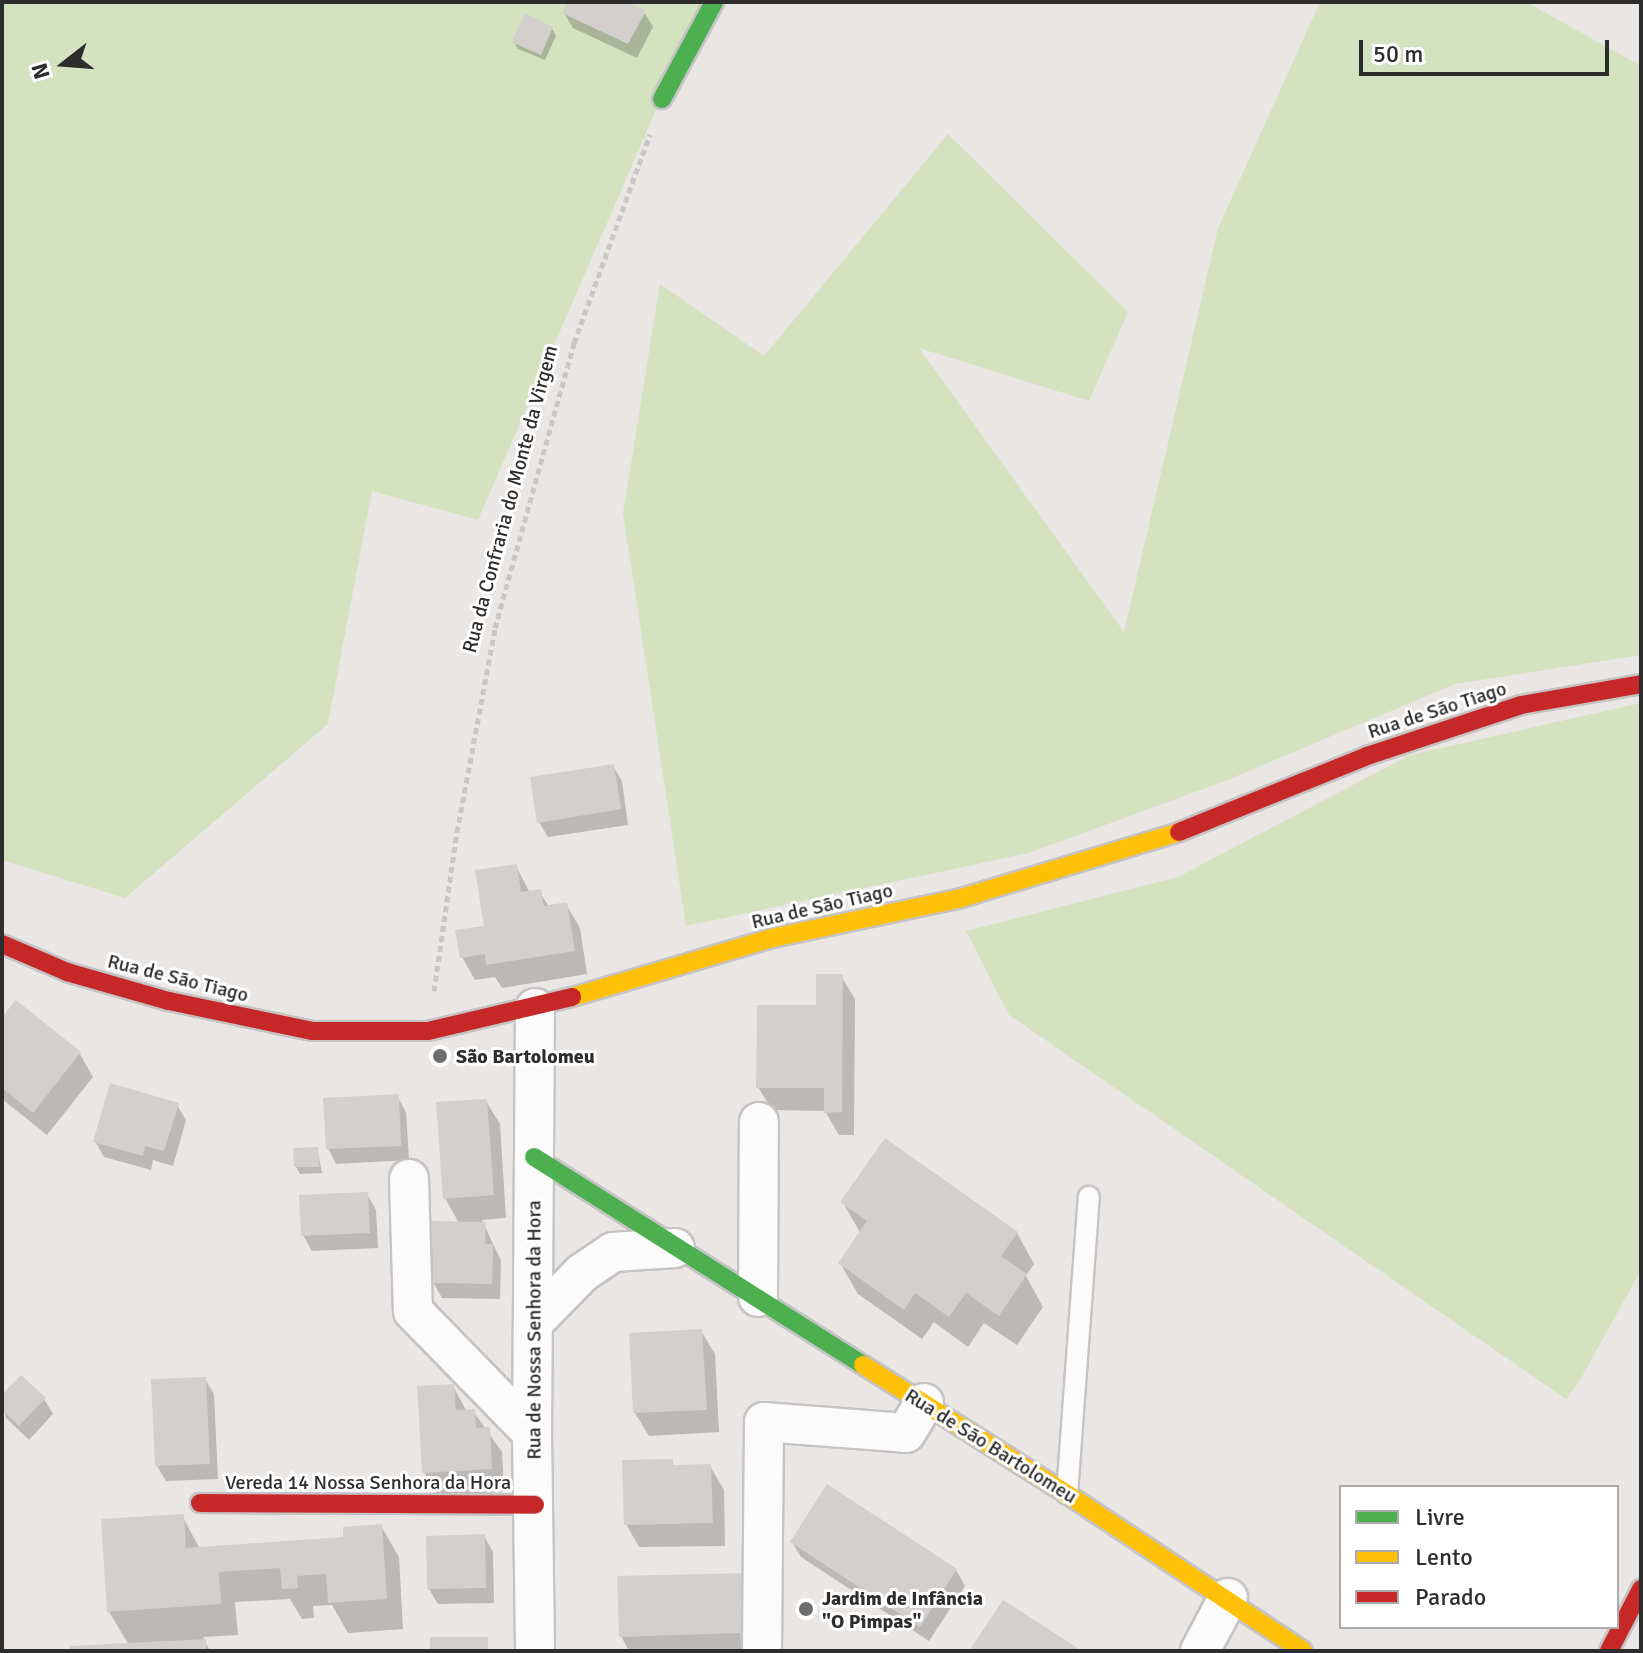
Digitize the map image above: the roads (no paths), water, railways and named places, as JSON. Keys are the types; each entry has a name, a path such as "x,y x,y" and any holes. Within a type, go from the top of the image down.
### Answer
{"street":[{"path":"662,99 714,2"},
{"name":"Rua de São Tiago","path":"2,944 67,972 169,1001 312,1031 428,1031 535,1008 772,938 961,898 1178,832 1367,756 1521,705 1641,684"},
{"name":"Rua de Nossa Senhora da Hora","path":"535,1008 532,1433 535,1651"},
{"path":"758,1297 759,1122"},
{"name":"Rua de São Bartolomeu","path":"534,1157 1067,1494 1228,1598 1303,1651"},
{"path":"409,1179 413,1311 532,1433"},
{"path":"535,1321 582,1273 613,1252 675,1248"},
{"path":"762,1651 764,1422 906,1433 924,1403"},
{"name":"Vereda 14 Nossa Senhora da Hora","path":"200,1503 535,1505"},
{"path":"1609,1651 1641,1589"},
{"path":"1200,1651 1228,1598"}],"lane":[{"path":"1067,1494 1089,1197"}],"place":[{"name":"São Bartolomeu","path":"440,1056"},
{"name":"Jardim de Infância \"O Pimpas\"","path":"806,1609"}]}
